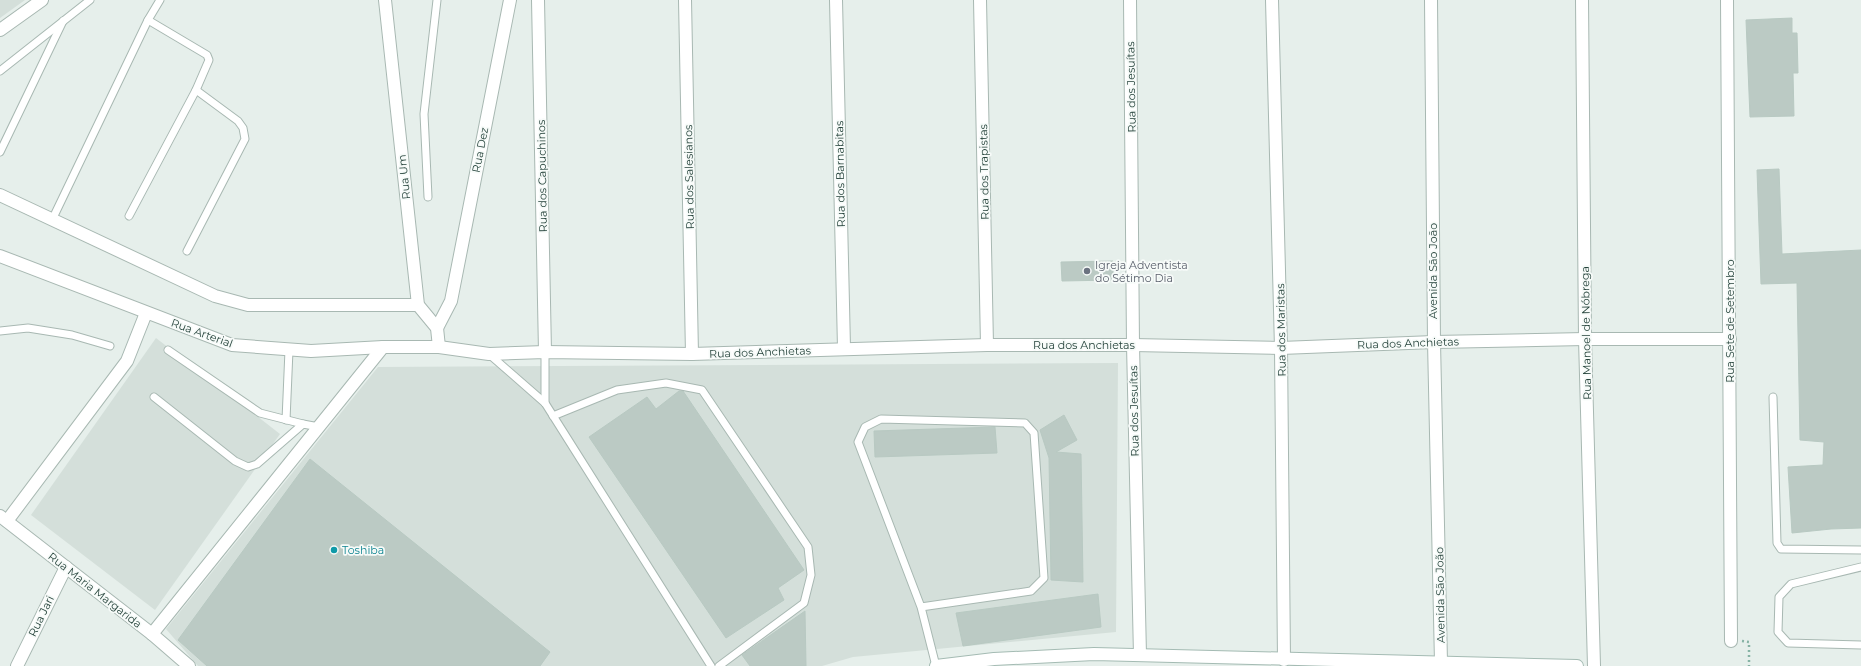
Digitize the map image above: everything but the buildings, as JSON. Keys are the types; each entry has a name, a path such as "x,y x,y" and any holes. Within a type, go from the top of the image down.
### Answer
{"street":[{"path":"0,30 42,0"},
{"name":"Rua Um","path":"385,0 418,305"},
{"name":"Rua Dez","path":"437,328 451,301 510,0"},
{"name":"Rua dos Capuchinos","path":"538,0 545,352"},
{"name":"Rua dos Salesianos","path":"685,0 692,354"},
{"name":"Rua dos Barnabitas","path":"836,0 844,348"},
{"name":"Rua dos Trapistas","path":"980,0 987,344"},
{"name":"Rua dos Jesuítas","path":"1130,0 1133,345 1140,655"},
{"name":"Rua dos Maristas","path":"1272,0 1281,348 1284,660"},
{"name":"Avenida São João","path":"1431,0 1434,342 1441,662"},
{"name":"Rua Manoel de Nóbrega","path":"1582,0 1585,339 1594,666"},
{"name":"Rua Sete de Setembro","path":"1727,0 1731,641"},
{"path":"0,195 215,296 248,305 418,305 437,328 439,346"},
{"name":"Rua Arterial","path":"0,256 232,345 311,352 383,347 439,346"},
{"path":"4,518 127,362 146,313"},
{"name":"Rua dos Anchietas","path":"439,346 489,354 545,352 692,354 987,344 1281,348 1434,342 1585,339 1730,339"},
{"path":"152,634 383,347"},
{"name":"Rua Maria Margarida","path":"4,518 152,634 189,666"},
{"name":"Rua Jari","path":"17,666 66,567"},
{"path":"936,666 994,659 1094,654 1284,660 1441,662 1578,666"}],"lane":[{"path":"0,71 90,0"},
{"path":"52,220 148,20 160,0"},
{"path":"428,197 424,114 437,0"},
{"path":"129,216 196,90 209,60 207,55 148,20"},
{"path":"0,152 63,21"},
{"path":"187,251 244,139 242,128 238,121 196,90"},
{"path":"0,331 28,328 72,335 110,346"},
{"path":"168,350 260,413 319,427"},
{"path":"286,420 289,350"},
{"path":"545,352 545,403"},
{"path":"489,354 545,403 711,666"},
{"path":"553,416 617,390 666,383 702,390 808,547 811,575 804,603 719,666"},
{"path":"1773,397 1777,543 1782,549 1861,550"},
{"path":"154,398 235,461 248,467 257,464 303,424"},
{"path":"921,607 1031,591 1044,578 1034,433 1025,422 881,419 865,427 858,442 921,607 936,666"},
{"path":"1861,567 1791,584 1779,597 1778,632 1788,643 1861,645"}],"path":[{"path":"1731,641 1749,642 1749,666"}],"shaded area":[{"path":"0,0 25,0 0,18"},
{"path":"156,338 280,434 155,610 31,515"},
{"path":"1118,363 1116,632 853,657 822,666 198,666 166,629 378,367"}],"place":[{"name":"Igreja Adventista do Sétimo Dia","path":"1087,271"},
{"name":"Toshiba","path":"334,550"}]}
